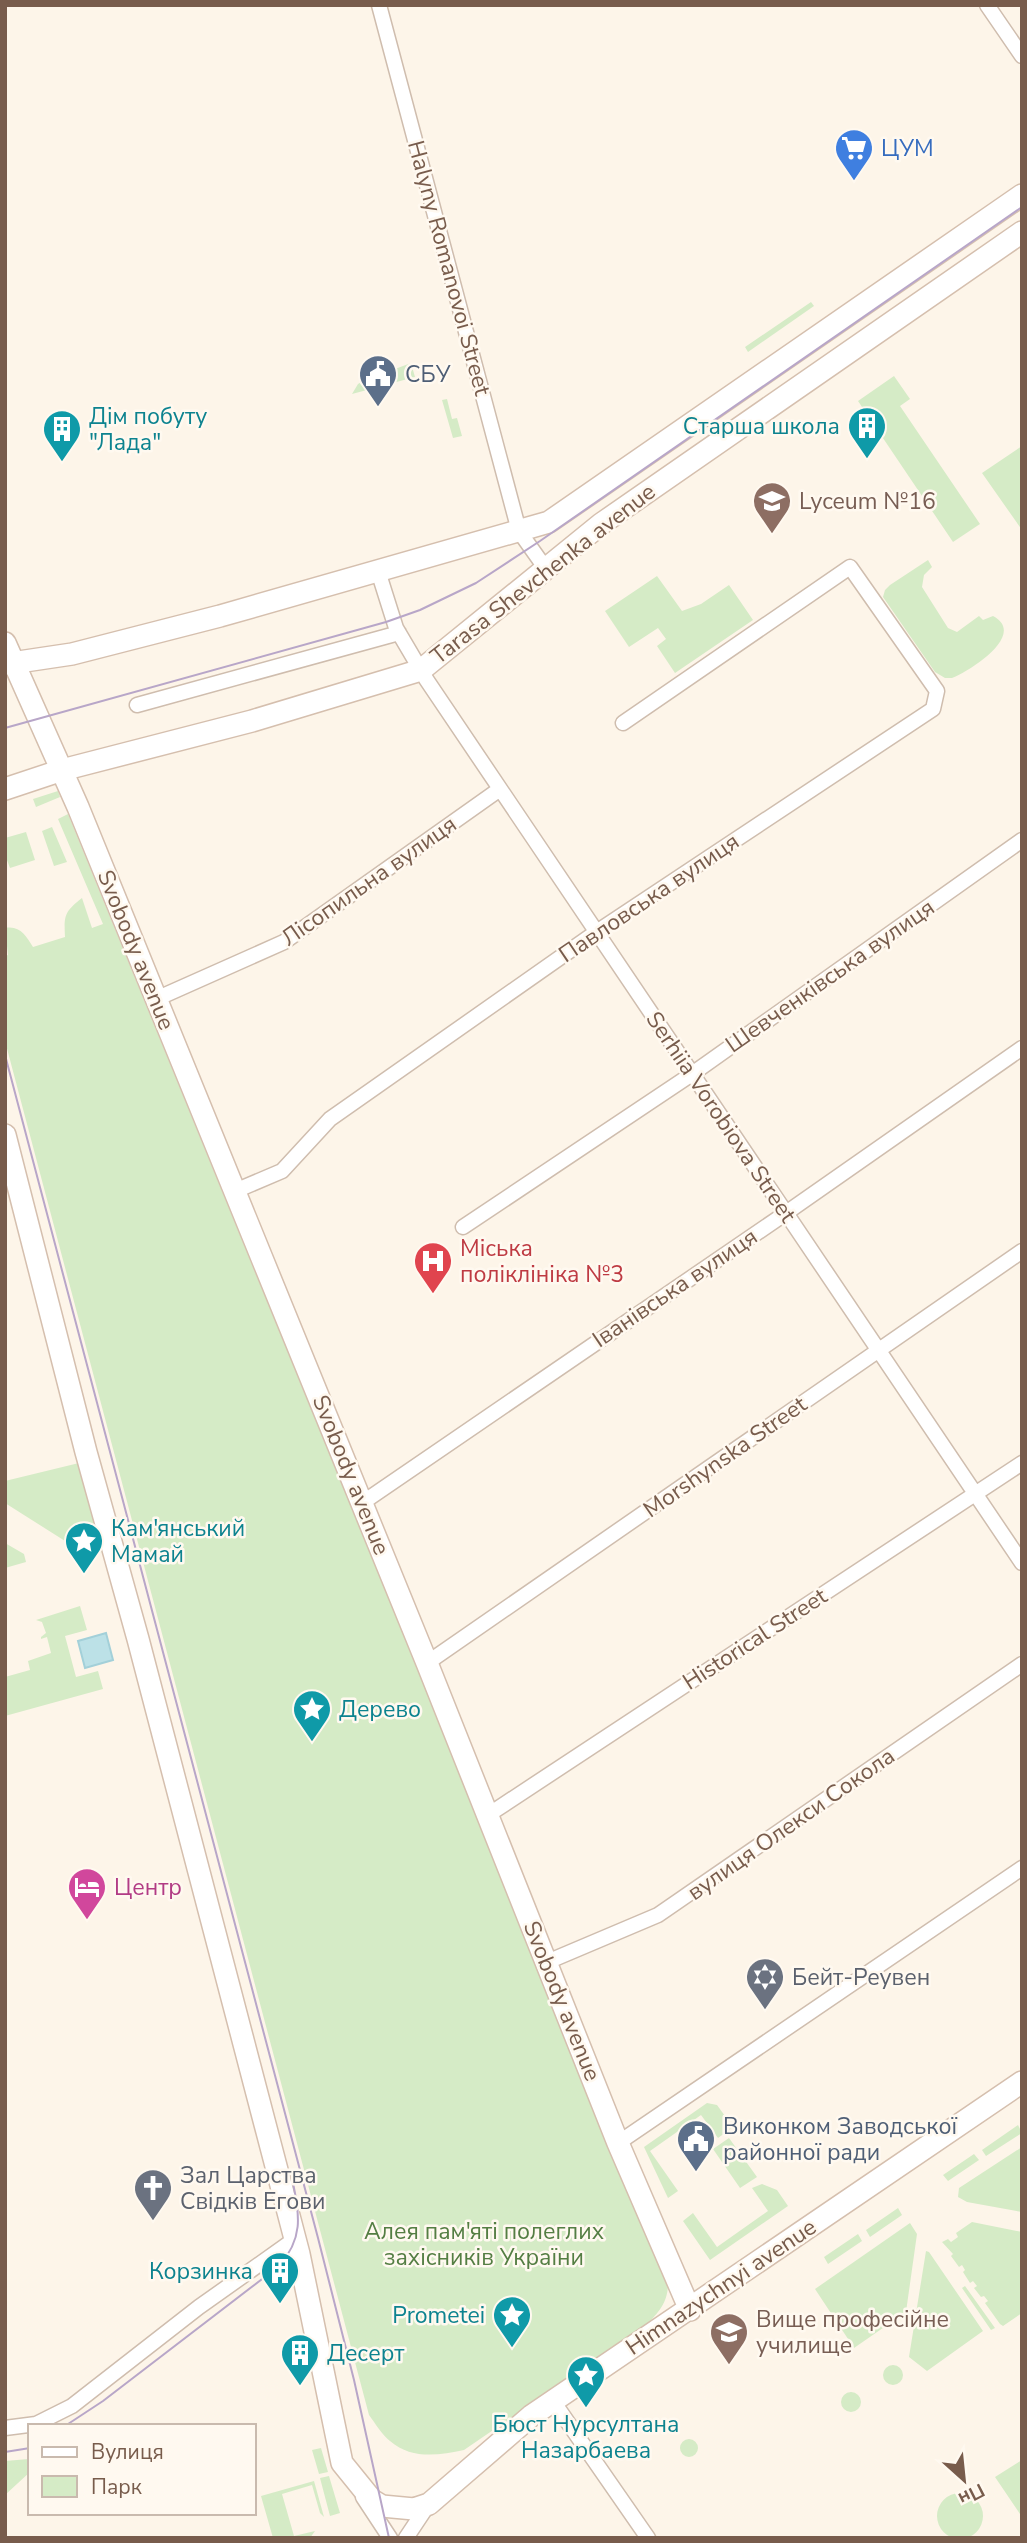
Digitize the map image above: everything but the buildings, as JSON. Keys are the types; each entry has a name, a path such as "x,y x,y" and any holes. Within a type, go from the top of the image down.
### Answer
{"main road":[{"name":"Tarasa Shevchenka avenue","path":"8,656 72,654 220,616 549,522 1022,195"},
{"name":"Tarasa Shevchenka avenue","path":"5,789 62,770 252,721 421,670 601,524 1022,232"},
{"name":"Svobody avenue","path":"8,656 62,770 427,1662 618,2143 690,2310"},
{"path":"5,1135 86,1452 190,1835 295,2239 342,2463 372,2500 382,2506 414,2509 429,2504"},
{"name":"Himnazychnyi avenue","path":"429,2504 531,2416 1022,2082"}],"street":[{"name":"Halyny Romanovoi Street","path":"379,5 519,531"},
{"path":"987,5 1022,56"},
{"path":"519,531 546,569"},
{"name":"Павловська вулиця","path":"235,1191 282,1171 330,1119 595,933 933,709 937,691 850,567 623,723"},
{"name":"Serhiia Vorobiova Street","path":"378,571 399,633 421,670 595,933 1022,1563"},
{"path":"137,705 399,633"},
{"name":"Лісопильна вулиця","path":"156,999 284,942 500,789"},
{"name":"Шевченківська вулиця","path":"463,1227 692,1074 1022,840"},
{"name":"Іванівська вулиця","path":"362,1503 1022,1048"},
{"name":"Morshynska Street","path":"427,1662 1022,1251"},
{"name":"Historical Street","path":"488,1815 1022,1463"},
{"name":"вулиця Олекси Сокола","path":"547,1962 659,1915 1022,1664"},
{"path":"618,2143 1022,1868"},
{"path":"36,2424 72,2406 199,2307 295,2239"},
{"path":"553,2401 648,2538"},
{"path":"5,2428 28,2425"},
{"path":"342,2463 390,2538"},
{"path":"406,2538 429,2504"},
{"path":"418,2538 429,2504"}],"green space":[{"path":"811,302 814,306 748,352 745,347"},
{"path":"411,363 415,377 352,394 363,381"},
{"path":"894,376 910,399 900,406 980,524 953,542 858,401"},
{"path":"447,399 452,419 457,418 462,436 453,438 442,400"},
{"path":"1022,446 1022,530 982,473"},
{"path":"928,560 932,567 924,575 922,587 948,628 957,632 979,616 983,620 993,616 1002,624 1004,632 993,651 983,660 952,678 945,678 935,672 883,597 890,585"},
{"path":"657,576 682,611 701,604 729,585 753,620 675,673 657,646 666,639 658,628 629,647 605,611"},
{"path":"58,791 60,797 36,807 33,799"},
{"name":"Алея пам'яті полеглих захісників України","path":"68,814 668,2283 665,2301 647,2325 464,2450 435,2454 407,2451 387,2438 369,2415 5,1041 5,956 8,955 5,928 19,930 33,947 65,937 66,915 82,898 92,928 103,924 58,819"},
{"path":"52,827 67,862 54,866 42,831"},
{"path":"26,832 35,860 10,868 5,855 5,838"},
{"path":"79,1463 102,1552 92,1554 84,1553 5,1503 5,1481"},
{"path":"5,1543 24,1554 26,1562 5,1568"},
{"path":"80,1606 87,1630 65,1636 76,1677 98,1671 103,1689 5,1716 5,1677 30,1670 28,1661 51,1653 47,1637 41,1639 46,1633 42,1622 36,1620"},
{"path":"707,2103 717,2105 733,2127 718,2138 701,2115 650,2151 678,2191 668,2198 644,2147"},
{"path":"1018,2125 1022,2133 986,2156 982,2150"},
{"path":"729,2138 757,2177 740,2188 713,2149"},
{"path":"1022,2147 1022,2212 967,2202 958,2197 959,2188"},
{"path":"974,2154 979,2160 948,2181 943,2175"},
{"path":"762,2184 777,2190 788,2206 710,2260 683,2221 693,2213 717,2247 768,2211 752,2188"},
{"path":"898,2208 902,2215 870,2237 866,2230"},
{"path":"972,2222 1022,2232 1022,2313 1003,2326 985,2303 988,2301 974,2288 977,2286 973,2281 970,2283 962,2265 959,2267 951,2256 953,2254 942,2242 948,2239 951,2242 958,2237 956,2233"},
{"path":"910,2223 917,2234 906,2312 854,2348 815,2289"},
{"path":"858,2234 862,2241 828,2264 824,2257"},
{"path":"926,2251 983,2331 927,2371 909,2357"},
{"path":"965,2286 995,2328 991,2330 962,2288"},
{"path":"889,2365 897,2365 903,2375 897,2385 889,2385 883,2379 883,2371"},
{"path":"847,2392 855,2392 861,2402 855,2412 847,2412 841,2406 841,2398"},
{"path":"685,2439 693,2439 698,2448 696,2455 685,2457 680,2452 680,2444"},
{"path":"321,2448 328,2472 319,2474 312,2450"},
{"path":"28,2459 28,2474 5,2495 5,2461"},
{"path":"1022,2460 1022,2517 995,2477"},
{"path":"329,2476 340,2513 330,2516 320,2478"},
{"path":"314,2481 324,2517 320,2513 312,2485 282,2494 294,2536 315,2531 310,2538 273,2538 261,2496"},
{"path":"960,2493 977,2499 983,2516 977,2533 960,2539 943,2533 937,2516 943,2499"}],"water":[{"path":"106,1633 113,1660 85,1668 78,1641"}],"tram line":[{"path":"5,728 386,622 420,610 476,583 1022,207"},
{"path":"5,1055 318,2238 354,2380 389,2538"},
{"path":"68,2424 103,2401 279,2266 292,2246 298,2227 293,2183"},
{"path":"5,2452 28,2448"}],"place":[{"name":"ЦУМ","path":"854,182"},
{"name":"СБУ","path":"378,408"},
{"name":"Старша школа","path":"867,460"},
{"name":"Дім побуту \"Лада\"","path":"62,463"},
{"name":"Lyceum №16","path":"772,535"},
{"name":"Міська поліклініка №3","path":"433,1295"},
{"name":"Кам'янський Мамай","path":"84,1575"},
{"name":"Дерево","path":"312,1743"},
{"name":"Центр","path":"87,1921"},
{"name":"Бейт-Реувен","path":"765,2011"},
{"name":"Виконком Заводської районної ради","path":"696,2173"},
{"name":"Зал Царства Свiдкiв Егови","path":"153,2222"},
{"name":"Корзинка","path":"280,2305"},
{"name":"Prometei","path":"512,2349"},
{"name":"Вище професійне училище","path":"729,2366"},
{"name":"Десерт","path":"300,2387"},
{"name":"Бюст Нурсултана Назарбаева","path":"586,2409"}]}
